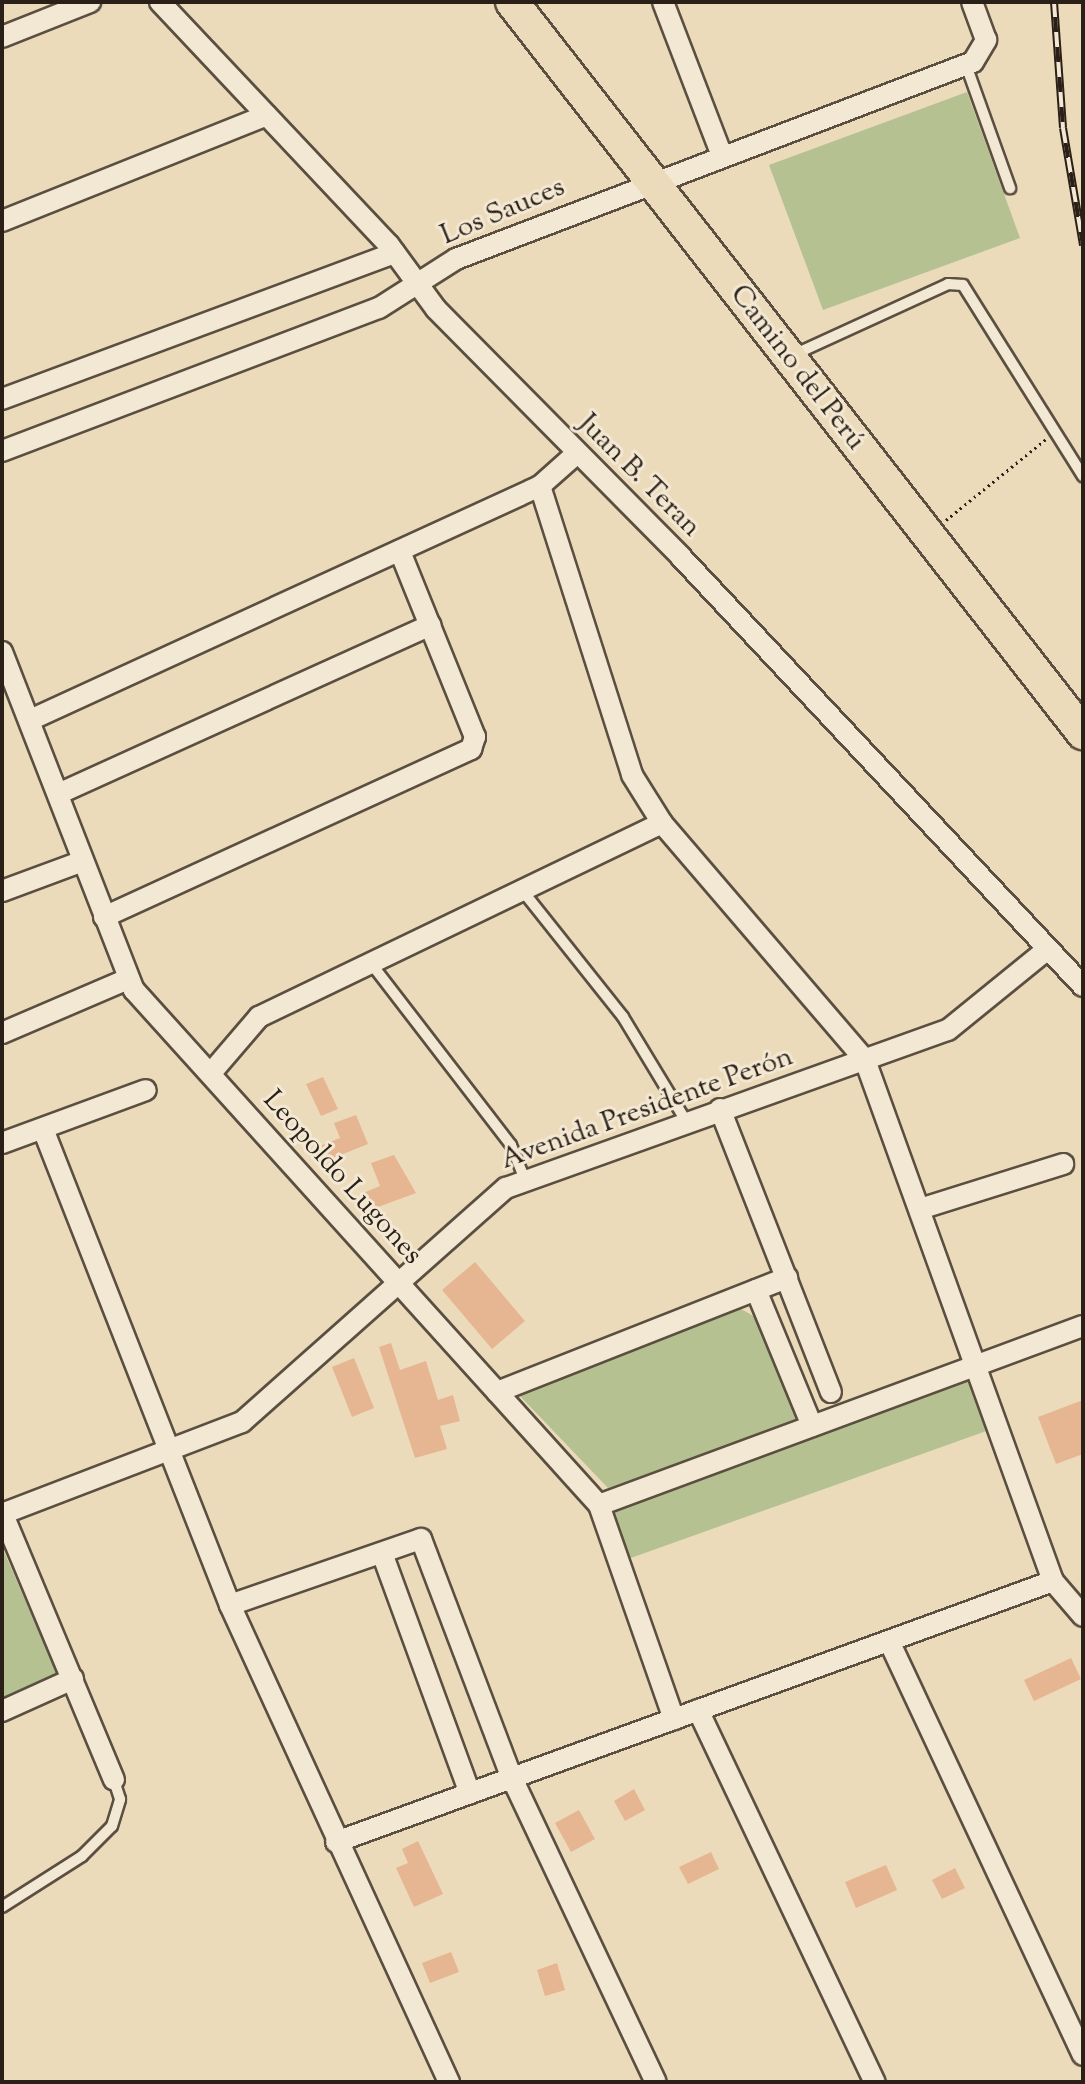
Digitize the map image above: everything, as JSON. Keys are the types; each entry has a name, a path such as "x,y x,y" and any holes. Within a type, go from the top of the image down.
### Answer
{"main road":[{"name":"Camino del Perú","path":"512,2 1083,733"}],"street":[{"path":"2,37 90,2"},
{"path":"663,2 722,156"},
{"name":"Los Sauces","path":"2,451 420,286 456,259 966,65 986,51 972,2"},
{"name":"Juan B. Teran","path":"163,3 576,454 681,557 1044,952 1083,986"},
{"path":"2,221 267,115"},
{"path":"2,399 395,253"},
{"path":"30,720 540,486 576,454"},
{"path":"540,486 626,759 662,823 865,1060 923,1208 1053,1581 1083,1616"},
{"path":"104,917 471,749 475,737 400,551"},
{"path":"58,794 431,625"},
{"name":"Leopoldo Lugones","path":"4,664 30,720 128,979 599,1505 674,1719"},
{"path":"211,1073 259,1017 662,823"},
{"path":"2,891 83,861"},
{"name":"Avenida Presidente Perón","path":"2,1513 167,1450 265,1406 484,1204 525,1179 948,1030 1044,952"},
{"path":"2,1033 128,979"},
{"path":"2,1143 146,1090"},
{"path":"720,1109 831,1392"},
{"path":"43,1129 230,1605 336,1842 449,2082"},
{"path":"923,1208 1063,1164"},
{"path":"497,1392 787,1278"},
{"path":"756,1290 812,1426"},
{"path":"599,1505 1083,1326"},
{"path":"2,1513 114,1780"},
{"path":"230,1605 421,1539 512,1778 656,2082"},
{"path":"382,1553 470,1793"},
{"path":"336,1842 1053,1581"},
{"path":"889,1641 1083,2055"},
{"path":"2,1711 73,1679"},
{"path":"698,1710 875,2082"}],"lane":[{"path":"966,65 1010,188"},
{"path":"788,358 948,284 963,285 1083,476"},
{"path":"522,890 623,1017 686,1121"},
{"path":"370,962 511,1145 525,1179"},
{"path":"2,1907 104,1836 118,1815 114,1780"}],"path":[{"path":"928,535 1055,431"}],"green space":[{"path":"967,92 1020,238 823,310 769,165"},
{"path":"741,1309 764,1322 801,1419 608,1488 518,1394"},
{"path":"972,1378 992,1429 628,1559 612,1510"},
{"path":"2,1547 57,1673 2,1698"}],"building":[{"path":"323,1077 338,1109 321,1116 306,1084"},
{"path":"356,1115 368,1144 323,1162 317,1147 340,1138 334,1123"},
{"path":"394,1155 416,1193 370,1210 363,1193 380,1186 371,1163"},
{"path":"475,1262 525,1321 492,1349 442,1290"},
{"path":"391,1343 400,1370 426,1361 438,1400 453,1395 460,1421 440,1426 447,1449 415,1458 379,1347"},
{"path":"354,1358 374,1408 352,1417 332,1367"},
{"path":"1083,1400 1083,1454 1056,1464 1038,1417"},
{"path":"1071,1658 1081,1679 1034,1701 1024,1680"},
{"path":"634,1789 645,1810 625,1821 614,1801"},
{"path":"579,1810 595,1839 571,1852 555,1823"},
{"path":"418,1841 443,1894 414,1907 396,1868 408,1863 402,1849"},
{"path":"711,1852 719,1869 688,1884 679,1867"},
{"path":"886,1865 897,1890 856,1908 845,1882"},
{"path":"955,1868 965,1888 942,1899 932,1880"},
{"path":"451,1952 459,1972 430,1983 422,1963"},
{"path":"557,1963 565,1990 545,1996 537,1970"}],"railway":[{"path":"1054,2 1063,128 1083,245"}]}
